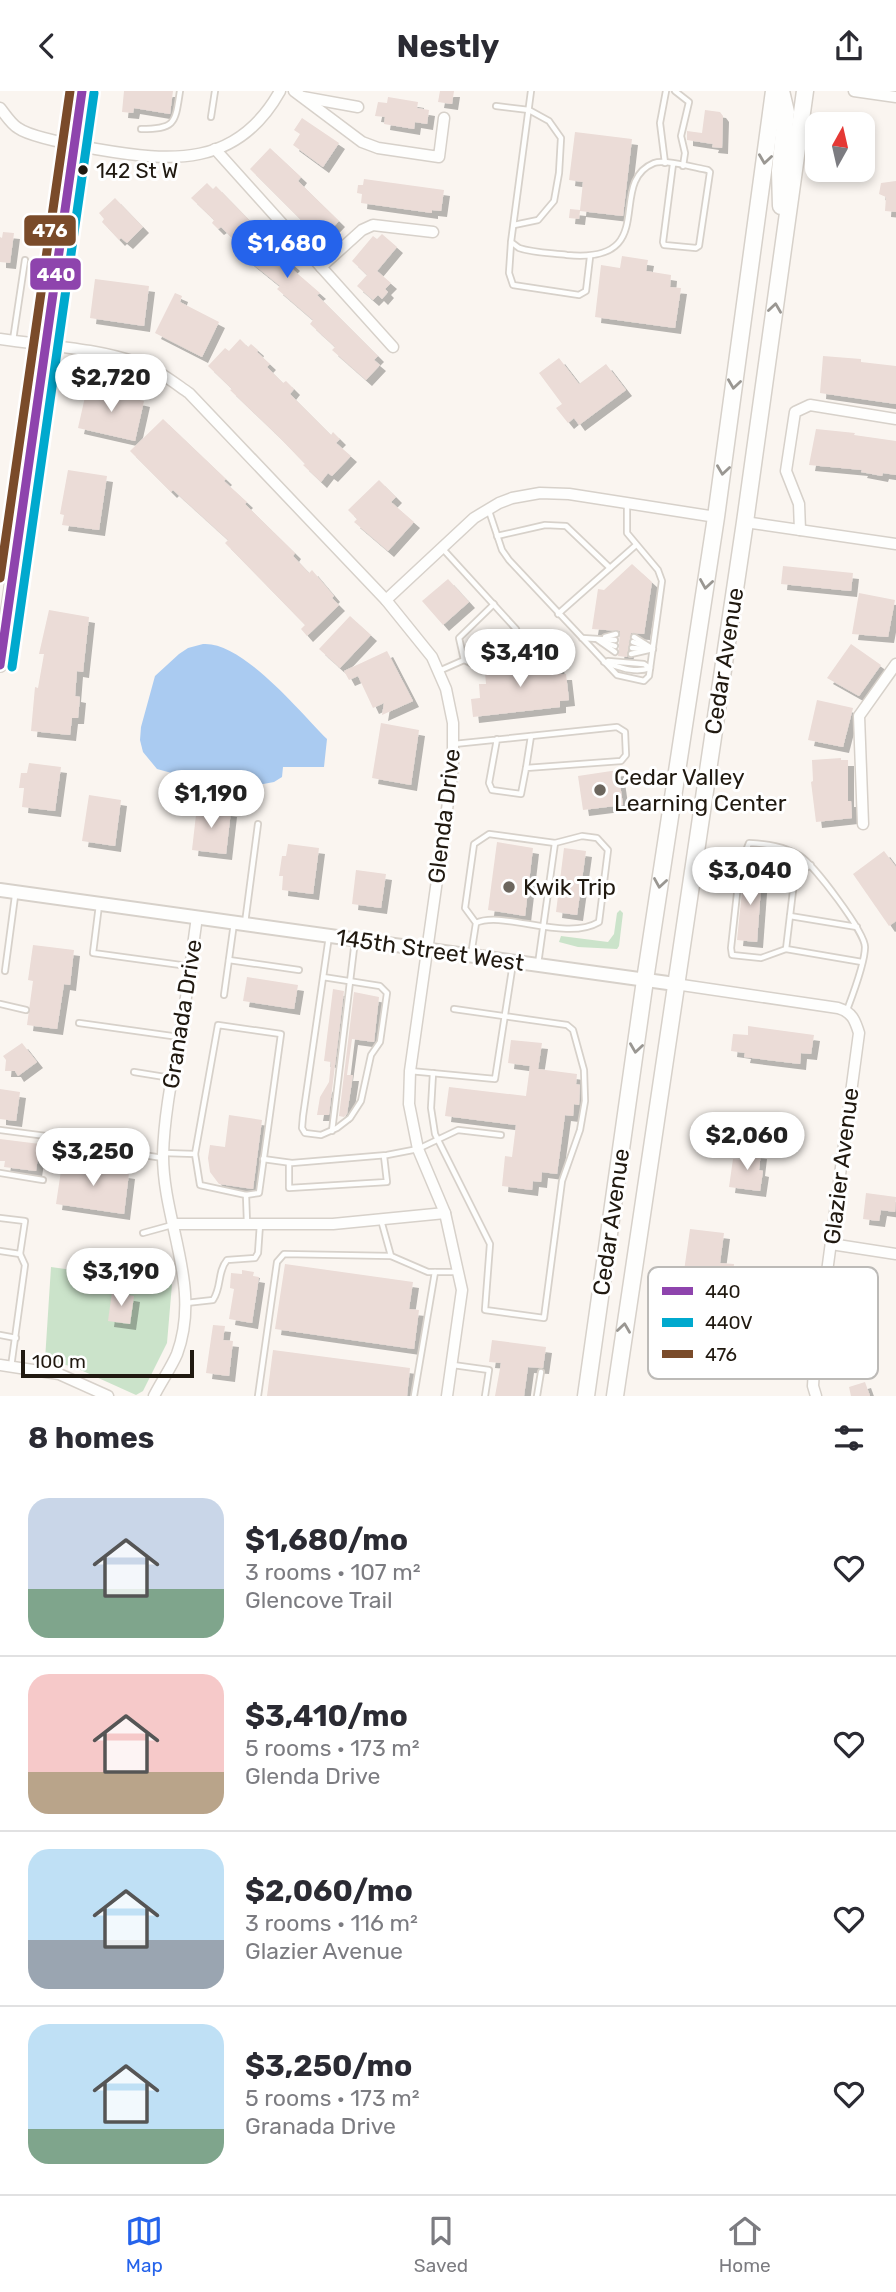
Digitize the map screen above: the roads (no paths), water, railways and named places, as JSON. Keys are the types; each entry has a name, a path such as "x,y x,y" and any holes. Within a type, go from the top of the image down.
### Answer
{"highway":[{"name":"Cedar Avenue","path":"586,1396 645,980 716,517 774,91"},
{"path":"781,91 786,112 780,171 783,247"},
{"name":"Cedar Avenue","path":"615,1396 745,521 805,91"}],"street":[{"path":"0,666 82,91"},
{"path":"0,108 18,129 74,146 164,158 215,149 251,128 272,105 280,91"},
{"path":"861,91 896,97"},
{"path":"298,94 358,107"},
{"path":"298,94 362,142 402,152 439,157 444,118"},
{"path":"215,149 393,347"},
{"path":"321,267 362,230 373,225 433,232"},
{"name":"Glenda Drive","path":"0,339 108,354 140,363 169,378 189,393 386,600 432,657 439,672 446,689 453,723 453,767 410,1071 409,1104 418,1149 445,1213 461,1290 447,1396"},
{"path":"800,530 799,504 786,471 795,412 810,405 896,419"},
{"path":"386,600 463,527 488,509 512,498 547,493 573,494 716,517"},
{"path":"745,521 896,544"},
{"path":"863,824 859,716 896,664"},
{"name":"145th Street West","path":"0,890 847,1010"},
{"name":"Granada Drive","path":"154,1396 176,1354 185,1321 186,1280 164,1185 163,1155 171,1078 180,1038 197,917"},
{"name":"Glazier Avenue","path":"828,1267 859,1033 855,1019 847,1010"},
{"path":"173,1224 333,1224 445,1213"},
{"path":"831,1244 896,1254"},
{"path":"0,1365 59,1374 108,1396"}],"lane":[{"path":"141,129 163,128 173,124 180,91"},
{"path":"211,117 215,91"},
{"path":"531,91 511,242 509,273 513,285 579,295 586,291 590,257"},
{"path":"665,163 660,123 666,91"},
{"path":"675,91 689,102 681,136 685,153 683,166"},
{"path":"496,106 528,110 549,121 561,138 554,201 538,220 514,225"},
{"path":"511,242 526,251 590,257 619,244 625,235 636,181 642,171 657,162 673,164 708,170 710,172 699,246 696,248 664,245 663,242 673,164"},
{"path":"12,341 24,260"},
{"path":"488,509 505,555 558,614 621,677 644,681 648,680 662,575 626,529 627,503"},
{"path":"497,536 545,525 566,526 610,568"},
{"path":"558,614 636,545"},
{"path":"439,672 464,660 473,664 479,663 516,629 442,548"},
{"path":"464,660 458,638 494,604"},
{"path":"581,638 615,643 597,640"},
{"path":"653,649 633,645 653,649"},
{"path":"603,661 625,661 650,668"},
{"path":"453,744 617,727 625,732 626,755 621,761 526,768"},
{"path":"497,739 489,783 492,790 521,794 531,736"},
{"path":"223,995 258,824"},
{"path":"471,955 476,923 465,908 474,844 489,834 555,843 582,836 597,838 608,850 599,922 590,927 544,927 485,918 476,923"},
{"path":"538,965 555,843"},
{"path":"847,1010 862,962 865,948 861,933 811,865 799,855 776,845 749,843 740,866 732,955 761,958 786,949 862,962"},
{"path":"740,866 795,874 811,865"},
{"path":"786,949 795,874"},
{"path":"5,971 16,892"},
{"path":"100,904 93,953 190,966"},
{"path":"790,916 857,927"},
{"path":"323,977 380,986 387,993 380,1042 371,1055 361,1101 351,1118 332,1131 312,1135 302,1128 323,977 329,936"},
{"path":"332,1131 355,939"},
{"path":"229,960 299,970"},
{"path":"410,1071 495,1079 513,962"},
{"path":"0,1004 26,1010"},
{"path":"433,1073 431,1108 438,1139 490,1244 485,1310 544,1318 562,1181 580,1130 585,1101 584,1070 573,1030 567,1025 454,1009"},
{"path":"79,1023 180,1038"},
{"path":"218,1025 281,1034 259,1193 246,1195 200,1185 195,1154 218,1025"},
{"path":"134,1072 171,1078"},
{"path":"0,1130 46,1136 63,1143 163,1155 195,1154"},
{"path":"263,1159 289,1163 384,1156 418,1149 458,1130 501,1135"},
{"path":"289,1163 289,1188 387,1182 384,1156"},
{"path":"0,1173 43,1180"},
{"path":"246,1195 247,1224"},
{"path":"0,1218 24,1221 20,1254 26,1265 12,1367"},
{"path":"381,1219 391,1256"},
{"path":"143,1233 173,1224"},
{"path":"185,1303 213,1300 217,1293 221,1268 227,1261 255,1258 258,1253 260,1224"},
{"path":"0,1251 20,1254"},
{"path":"258,1396 277,1262 284,1254 391,1256 428,1272 458,1272"},
{"path":"414,1396 435,1272"},
{"path":"0,1335 16,1338"},
{"path":"451,1365 489,1370 485,1396"},
{"path":"537,1396 541,1372"}],"water":[{"path":"203,644 218,646 235,654 252,665 286,696 327,739 324,767 283,767 282,777 274,782 242,788 227,788 157,769 143,752 140,740 155,676 188,648"}],"place":[{"name":"142 St W","path":"83,170"},
{"name":"Cedar Valley Learning Center","path":"600,790"},
{"name":"Kwik Trip","path":"509,887"}]}
